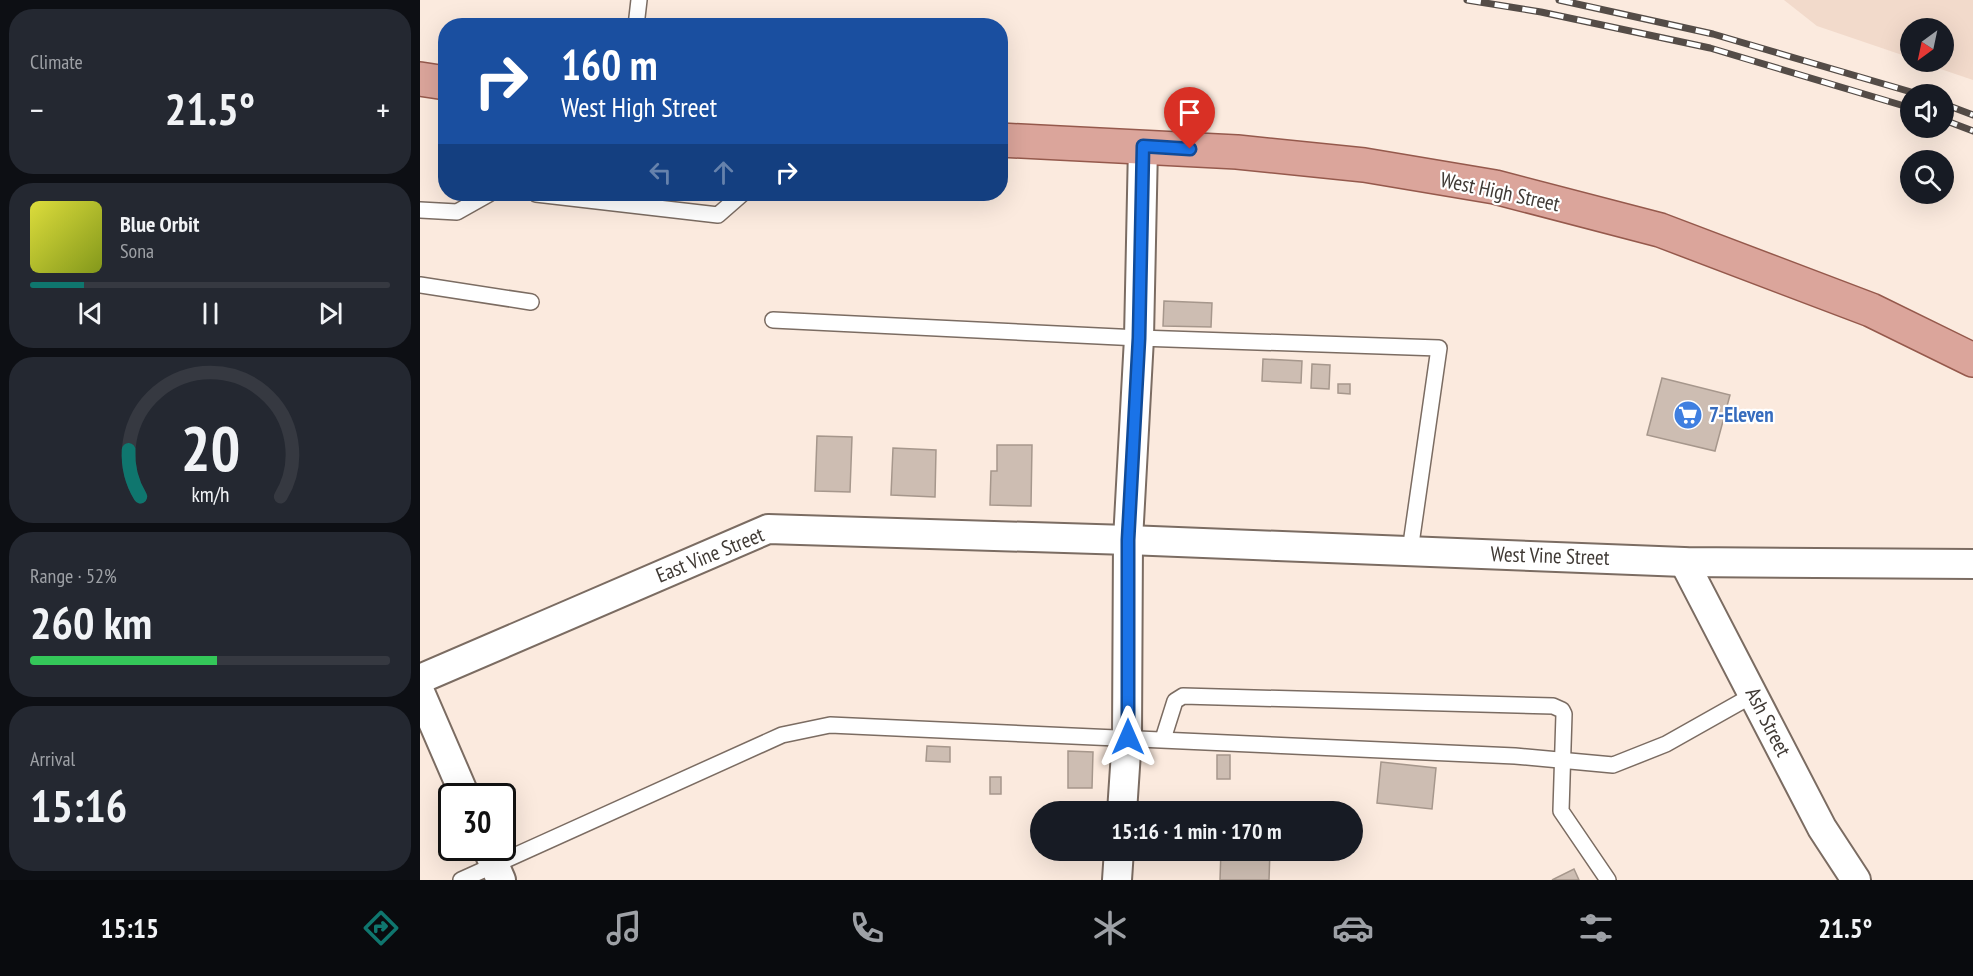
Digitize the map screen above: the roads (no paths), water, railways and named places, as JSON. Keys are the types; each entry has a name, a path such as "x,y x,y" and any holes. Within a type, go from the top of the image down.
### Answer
{"main road":[{"path":"420,79 438,82"},
{"name":"West High Street","path":"1008,140 1237,152 1364,165 1495,187 1660,230 1871,310 1973,360"}],"street":[{"path":"1123,801 1128,737 1128,540 1139,338 1143,146"},
{"name":"East Vine Street","path":"420,679 768,529 1128,540"},
{"name":"West Vine Street","path":"1128,540 1684,562 1973,564"},
{"name":"Ash Street","path":"1684,562 1822,828 1856,880"},
{"path":"420,692 459,783"},
{"path":"1117,880 1118,861"}],"lane":[{"path":"637,18 639,0"},
{"path":"420,210 457,212 477,201"},
{"path":"631,201 718,214 734,201"},
{"path":"420,285 531,302"},
{"path":"773,320 1139,338 1439,348 1410,551"},
{"path":"461,880 782,735 830,725 1515,756 1613,765 1666,744 1754,695"},
{"path":"1163,739 1175,701 1183,696 1553,706 1562,710 1564,714 1562,811 1608,880"}],"railway":[{"path":"1467,0 1541,12 1710,48 1900,105"},
{"path":"1559,0 1713,34 1900,89"},
{"path":"1954,108 1973,115"},
{"path":"1954,124 1973,131"}],"place":[{"name":"7-Eleven","path":"1688,415"}]}
